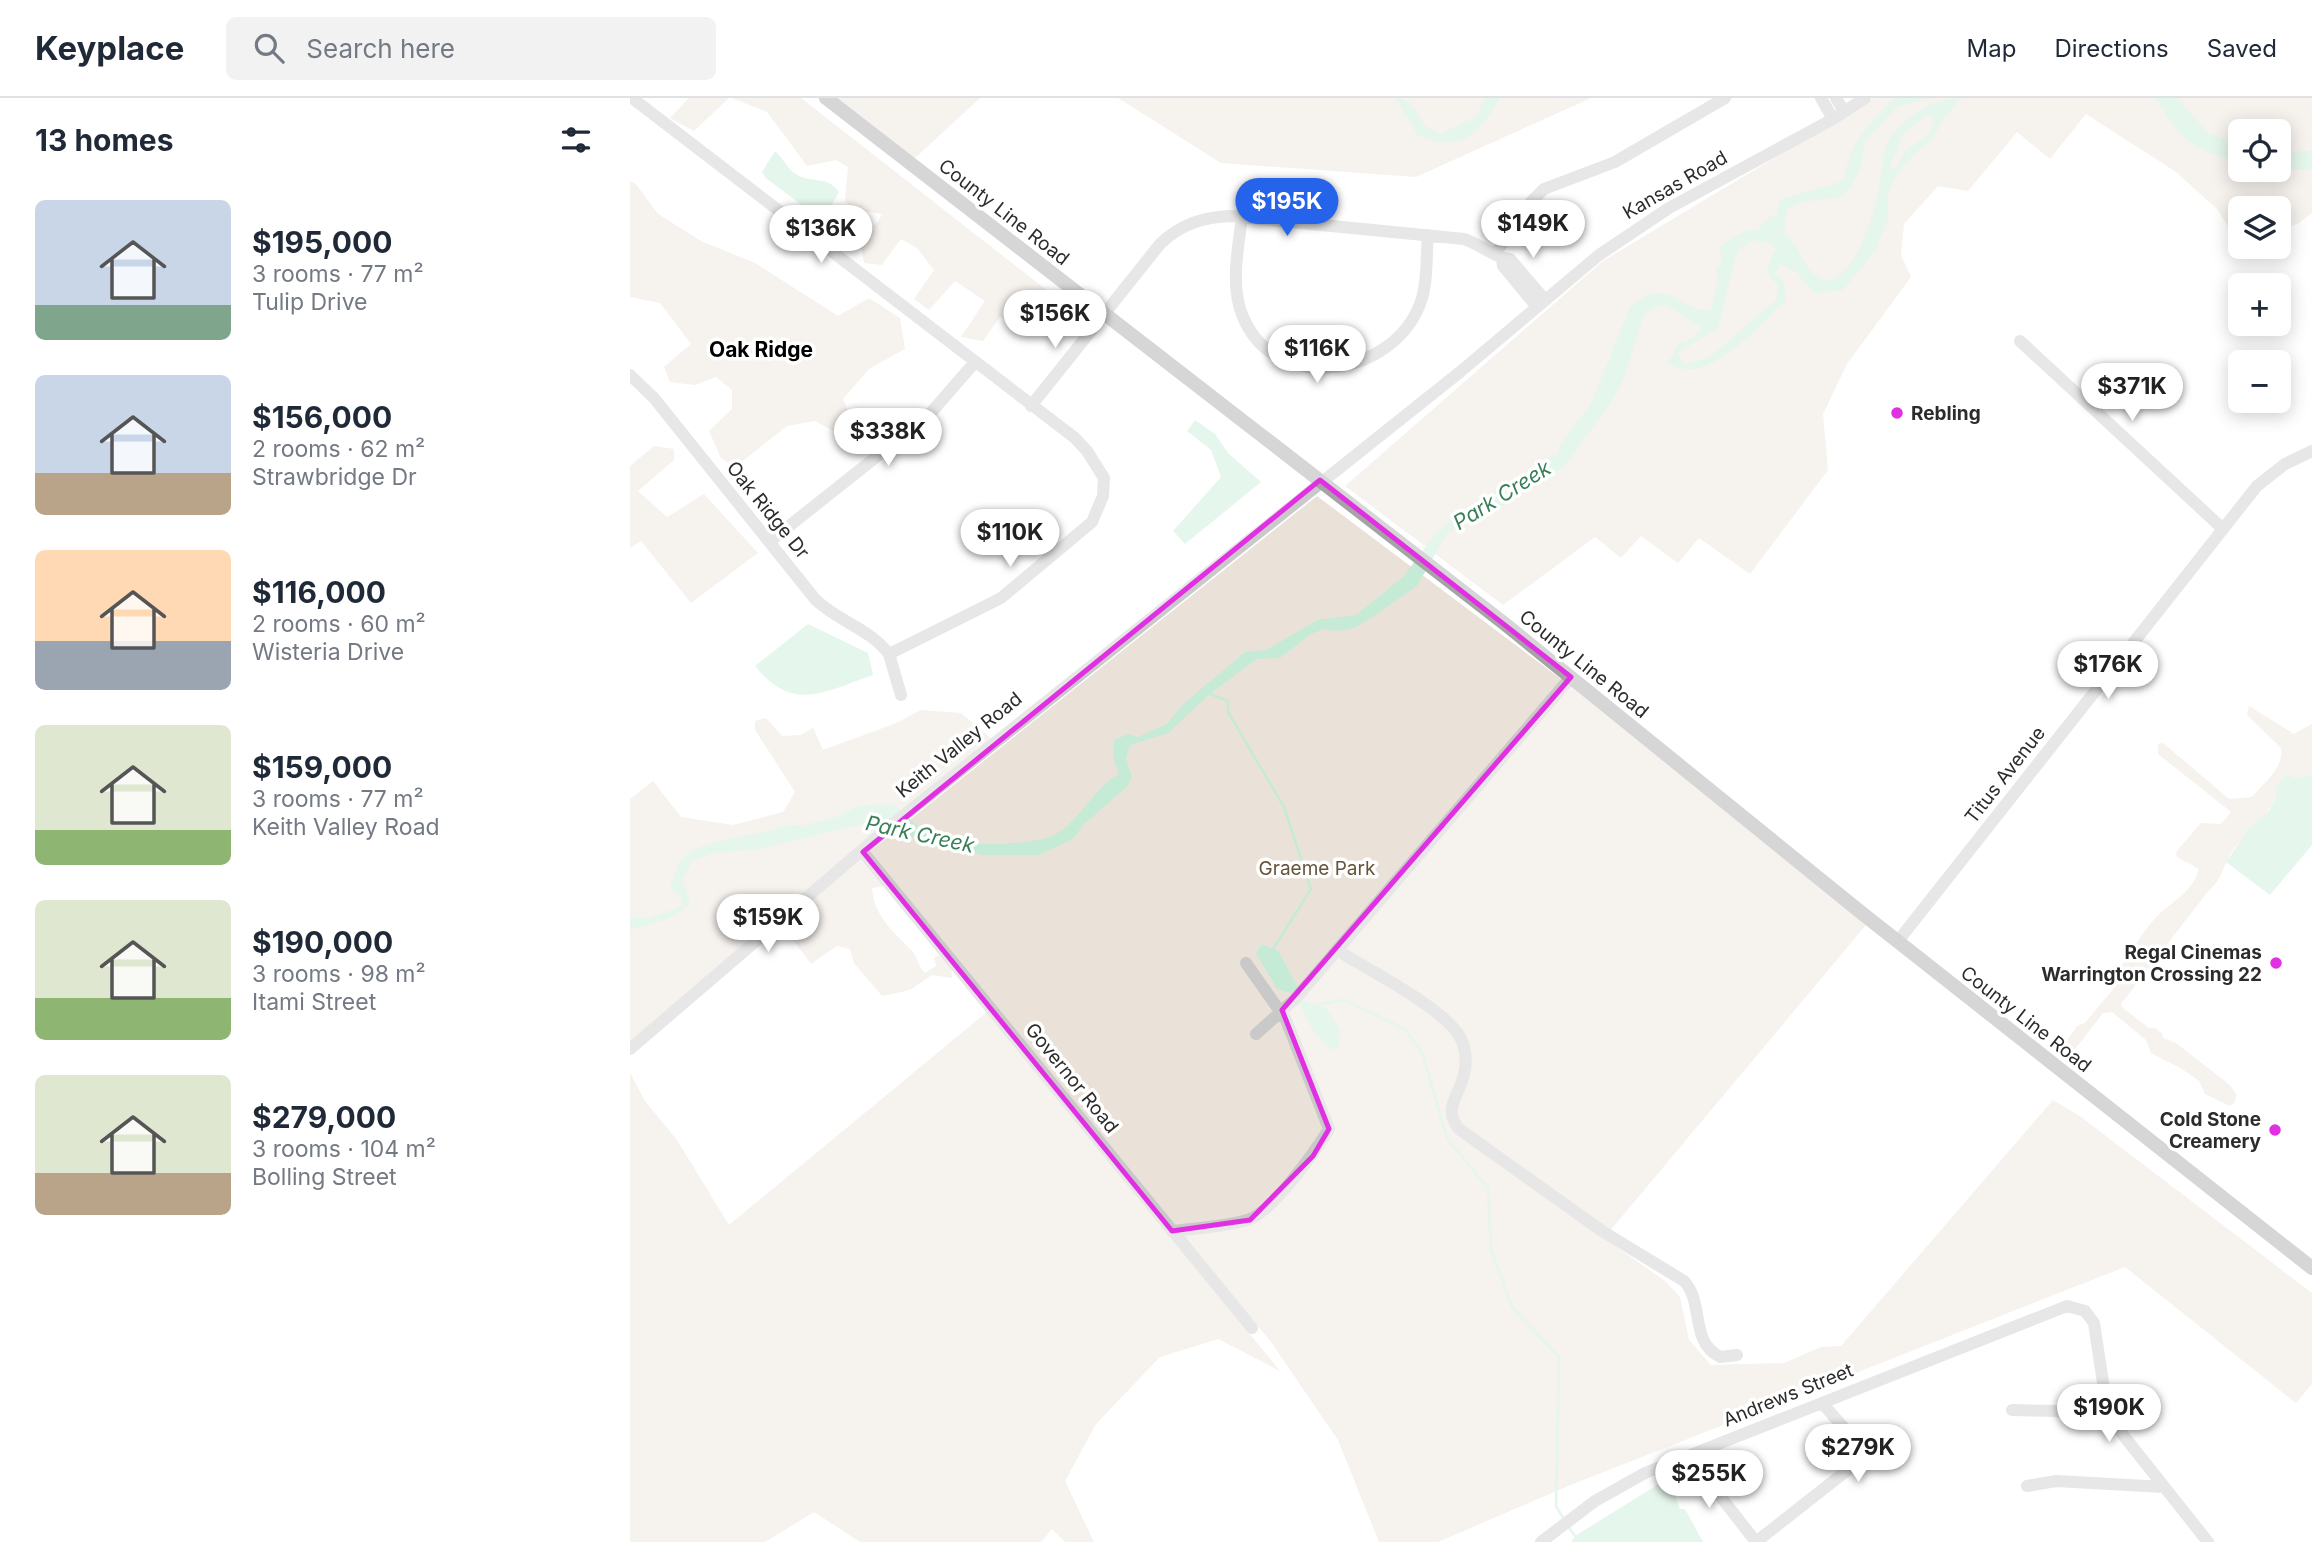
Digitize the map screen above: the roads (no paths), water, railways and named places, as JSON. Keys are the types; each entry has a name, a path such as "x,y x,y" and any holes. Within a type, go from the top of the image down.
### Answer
{"main road":[{"name":"County Line Road","path":"826,98 1431,566 1898,942 2312,1268"}],"street":[{"path":"632,98 1075,438 1104,478 1099,510 1092,522 1001,598 889,654 901,695"},
{"path":"1499,256 1530,203 1544,190 1615,162 1725,98"},
{"path":"1821,98 1838,115"},
{"path":"1836,98 1838,115"},
{"name":"Kansas Road","path":"1320,480 1460,372 1541,303 1642,225 1865,98"},
{"path":"1031,406 1154,251 1173,232 1208,217 1242,217 1464,239 1499,256 1503,266 1541,303"},
{"path":"1242,217 1237,262 1242,315 1252,333 1267,347 1297,365 1315,369 1333,369 1362,361 1400,333 1421,302 1428,235"},
{"path":"2020,341 2222,528"},
{"path":"769,542 929,415 975,362"},
{"name":"Oak Ridge Dr","path":"630,375 654,398 829,613 862,630 889,654"},
{"name":"Titus Avenue","path":"1898,942 2222,528 2265,478 2312,451"},
{"name":"Keith Valley Road","path":"630,1049 863,852 883,832 1320,480"},
{"path":"1256,1034 1298,995 1571,677"},
{"name":"Governor Road","path":"863,852 1252,1328"},
{"path":"1336,950 1429,1008 1460,1037 1465,1051 1464,1077 1451,1104 1459,1129 1602,1231 1684,1281 1692,1290 1699,1332 1706,1346 1720,1357 1737,1355"},
{"path":"1172,1231 1250,1220 1273,1201 1313,1156 1329,1129 1286,1020 1246,963"},
{"name":"Andrews Street","path":"1541,1542 1618,1486 2062,1307 2081,1308 2094,1323 2106,1412"},
{"path":"1689,1456 1756,1542 1859,1461 1859,1445 1822,1403"},
{"path":"2012,1410 2106,1412 2208,1542"},
{"path":"2027,1486 2056,1481 2164,1486"}],"water":[{"path":"1395,98 1406,100 1425,125 1440,134 1476,117 1485,98 1499,98 1477,130 1467,137 1446,143 1418,135"},
{"name":"Park Creek","path":"1930,98 1898,106 1865,141 1860,169 1850,188 1839,197 1802,202 1786,209 1784,234 1790,238 1814,274 1831,280 1841,274 1851,264 1866,234 1880,188 1885,152 1890,138 1903,122 1921,110 1941,101 1961,98 1943,119 1933,139 1914,154 1898,172 1888,193 1888,219 1875,251 1843,290 1813,293 1797,272 1780,265 1775,272 1784,282 1786,301 1731,351 1699,368 1683,369 1668,363 1678,344 1691,339 1702,328 1666,305 1653,308 1644,315 1623,380 1609,405 1566,464 1552,477 1448,532 1417,586 1371,618 1354,628 1338,631 1324,629 1311,634 1280,658 1257,659 1212,692 1168,733 1130,745 1126,758 1132,777 1127,787 1083,825 1073,839 1039,855 982,855 957,849 943,850 903,832 867,823 759,849 712,853 692,861 683,880 690,904 669,917 630,930 630,918 650,918 683,906 679,894 670,889 681,862 693,850 791,825 806,825 837,817 858,806 894,804 928,832 941,838 968,843 1021,843 1052,836 1062,830 1077,817 1103,786 1119,774 1113,758 1114,740 1128,734 1138,737 1167,724 1182,705 1245,652 1266,650 1317,620 1356,615 1403,577 1435,534 1454,518 1478,500 1530,473 1547,458 1557,454 1560,445 1591,404 1630,307 1653,294 1663,294 1699,309 1711,311 1718,279 1716,270 1722,262 1719,249 1737,235 1758,230 1770,216 1776,217 1779,200 1844,181 1850,156 1860,136 1892,100","holes":["1927,115 1933,117 1930,131 1906,151 1898,167 1889,168 1903,134","1752,240 1770,243 1776,249 1767,267 1770,278 1778,284 1776,300 1711,356 1685,365 1677,353 1718,328 1735,258 1739,250"]},
{"path":"2155,98 2177,98 2208,133 2228,141 2228,159 2198,147 2173,124"},
{"path":"775,151 795,174 826,182 839,192 826,215 812,213 766,178 762,172"},
{"path":"2312,151 2312,170 2291,169 2291,152"},
{"path":"1195,420 1215,434 1228,453 1261,482 1185,544 1173,531 1221,477 1211,450 1187,431"},
{"path":"808,624 868,653 873,675 825,692 810,694 783,690 769,681 755,666"},
{"path":"2286,774 2297,778 2312,774 2312,845 2270,895 2226,862 2248,830 2269,811 2276,797 2276,787"},
{"path":"1262,944 1279,952 1305,1001 1326,1008 1340,1030 1338,1047 1333,1050 1320,1038 1310,1025 1295,994 1277,989 1256,953"},
{"path":"1679,1476 1683,1490 1675,1495 1680,1509 1685,1509 1703,1542 1571,1542 1575,1536 1662,1482"}],"waterway":[{"path":"1208,693 1228,701 1228,712 1284,807 1311,889 1273,949"},
{"path":"1316,1005 1344,1000 1405,1029 1423,1055 1447,1138 1488,1188 1491,1250 1512,1307 1559,1357 1556,1506 1565,1521"},
{"path":"1568,1526 1575,1536"}],"place":[{"name":"Rebling","path":"1897,413"},
{"name":"Regal Cinemas Warrington Crossing 22","path":"2276,963"},
{"name":"Cold Stone Creamery","path":"2275,1130"}],"district":[{"name":"Oak Ridge","path":"761,349"}],"park label":[{"name":"Graeme Park","path":"1317,868"}]}
